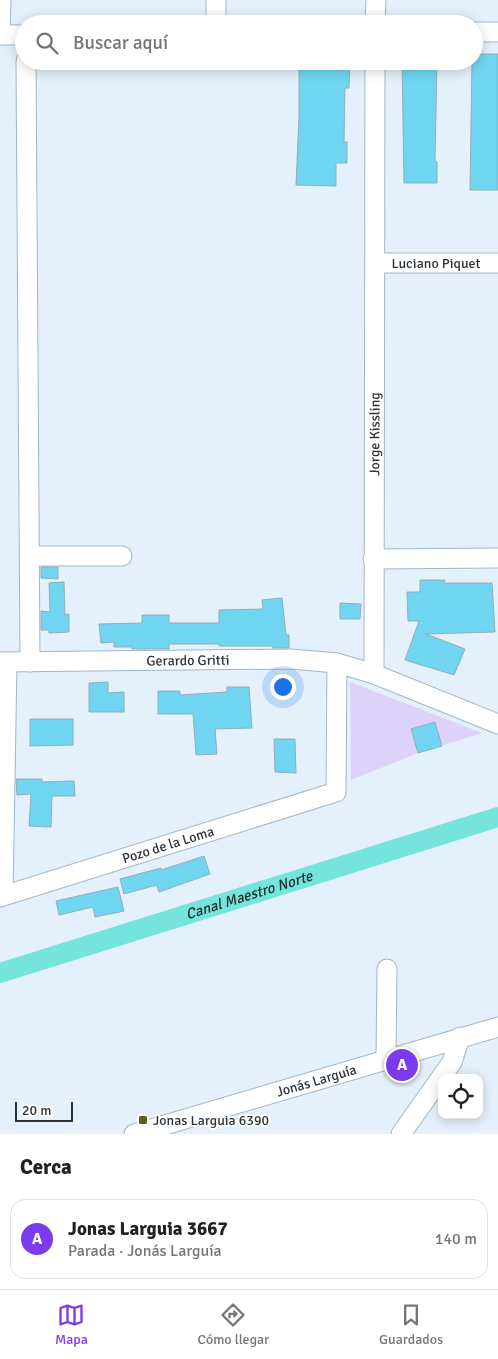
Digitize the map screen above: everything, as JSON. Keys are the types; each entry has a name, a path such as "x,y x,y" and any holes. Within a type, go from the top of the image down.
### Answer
{"street":[{"path":"1,0 0,35 15,36"},
{"path":"216,0 216,15"},
{"path":"375,15 376,0"},
{"path":"483,32 498,32"},
{"path":"26,70 30,662"},
{"name":"Jorge Kissling","path":"374,674 375,70"},
{"name":"Luciano Piquet","path":"375,263 498,263"},
{"path":"30,556 122,556"},
{"path":"373,559 498,558"},
{"name":"Gerardo Gritti","path":"4,662 291,659 337,663 374,674"},
{"path":"2,896 4,662"},
{"name":"Pozo de la Loma","path":"2,896 336,792 337,663"},
{"path":"374,674 498,724"},
{"path":"386,1059 388,969"},
{"name":"Jonás Larguía","path":"134,1134 155,1131 386,1059 498,1027"},
{"path":"401,1134 452,1062 460,1037"}],"shaded area":[{"path":"350,682 482,733 418,753 351,780"}],"building":[{"path":"483,54 498,54 498,190 470,190 472,70 483,70"},
{"path":"299,70 350,70 349,88 345,88 344,142 347,142 347,163 336,163 336,186 296,185"},
{"path":"402,70 437,70 435,161 437,162 437,183 404,183"},
{"path":"41,567 58,567 58,579 41,578"},
{"path":"420,580 445,580 444,583 492,583 495,632 426,634 465,649 454,675 405,660 419,621 408,621 407,592 420,592"},
{"path":"64,582 65,615 69,614 69,632 49,633 49,630 41,630 41,611 50,612 49,583"},
{"path":"282,598 286,635 289,635 289,648 273,648 273,646 219,646 219,644 169,644 169,649 132,649 132,647 114,647 114,642 101,643 99,624 142,623 142,615 169,615 169,623 219,623 219,610 263,609 262,600"},
{"path":"340,603 361,604 360,619 340,619"},
{"path":"108,682 108,693 124,692 124,712 89,712 89,683"},
{"path":"227,687 249,687 252,728 215,729 217,754 196,755 193,714 158,714 158,691 180,691 180,695 227,692"},
{"path":"30,719 73,719 73,745 30,746"},
{"path":"435,722 442,746 418,753 411,729"},
{"path":"274,739 295,739 296,773 275,772"},
{"path":"16,779 42,779 42,782 74,781 75,796 52,796 51,827 29,826 31,794 17,795"},
{"path":"204,856 210,874 159,892 157,885 124,894 120,879 161,868 161,870"},
{"path":"118,887 124,911 95,917 93,907 59,915 56,901"}],"waterway":[{"name":"Canal Maestro Norte","path":"0,973 498,817"}],"place":[{"name":"Jonas Larguia 3667","path":"402,1065"},
{"name":"Jonas Larguia 6390","path":"143,1120"}]}
